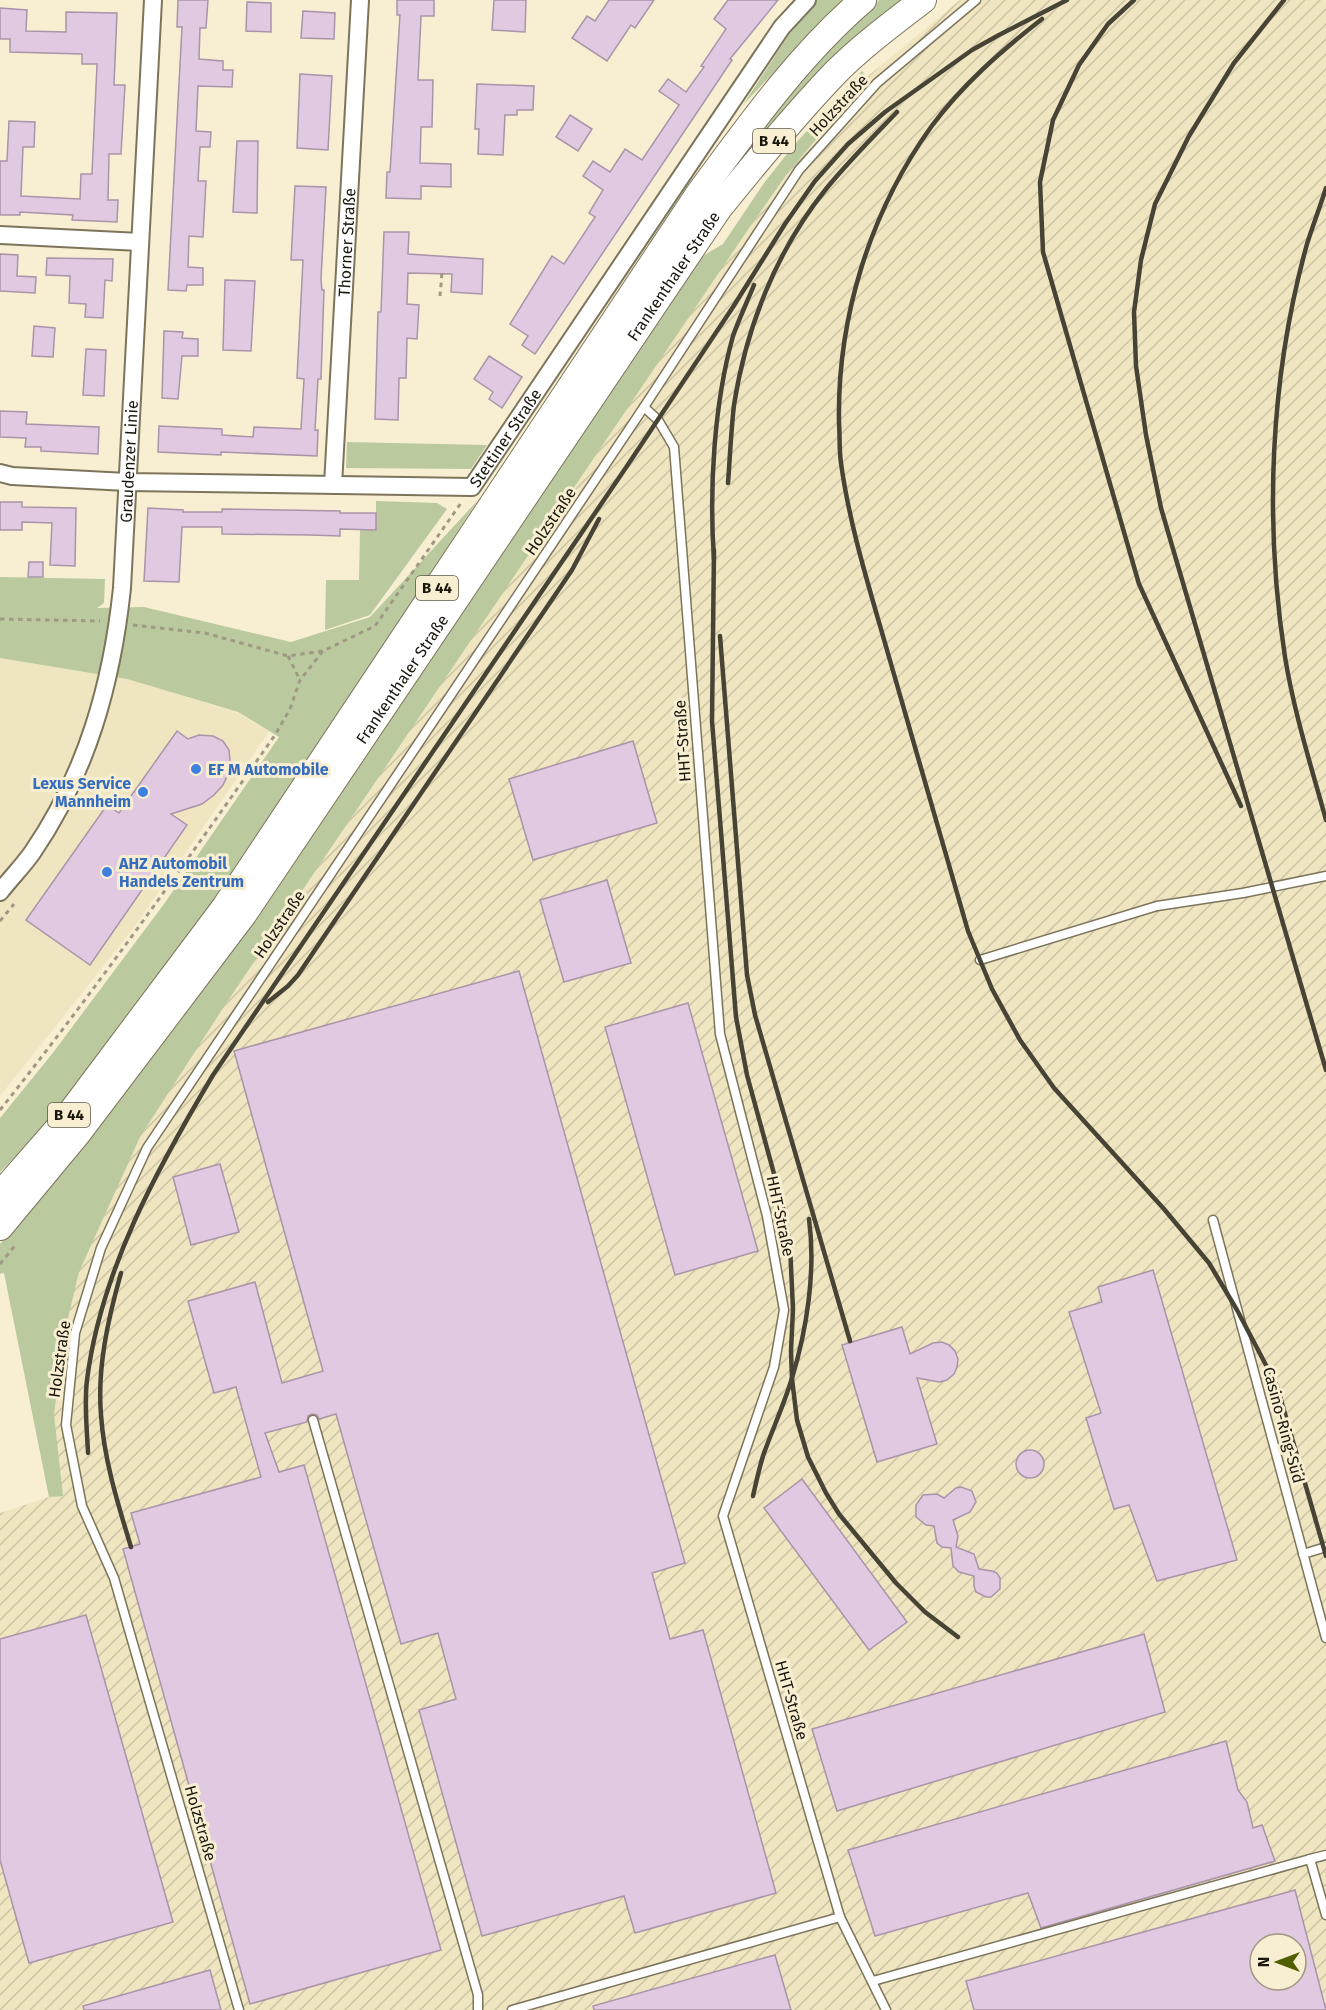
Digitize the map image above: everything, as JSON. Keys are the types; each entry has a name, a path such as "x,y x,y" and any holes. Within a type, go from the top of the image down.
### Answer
{"main road":[{"name":"Frankenthaler Straße","path":"0,1195 63,1123 225,907 698,195 756,117 811,51 863,0"},
{"name":"Frankenthaler Straße","path":"0,1227 78,1133 243,915 719,208 778,135 837,72 887,27 923,0"}],"street":[{"name":"Graudenzer Linie","path":"0,892 32,853 84,759 104,696 118,623 122,588 153,0"},
{"name":"Thorner Straße","path":"333,485 360,0"},
{"name":"Stettiner Straße","path":"0,473 12,476 127,482 472,487 782,27 807,0"},
{"path":"0,235 140,242"}],"lane":[{"name":"Holzstraße","path":"239,2010 114,1578 82,1506 66,1425 75,1334 101,1248 147,1148 645,407 799,170 877,83 976,0"},
{"name":"HHT-Straße","path":"645,407 658,420 674,447 720,1034 767,1216 784,1310 774,1367 723,1516 840,1917 886,2010"},
{"path":"980,960 1157,906 1243,893 1326,876"},
{"name":"Casino-Ring-Süd","path":"1213,1220 1326,1638"},
{"path":"313,1420 478,1995 478,2010"},
{"path":"1303,1554 1326,1547"},
{"path":"873,1981 1326,1855"},
{"path":"1310,1859 1326,1915"},
{"path":"512,2010 840,1917"}],"path":[{"path":"440,296 442,272"},
{"path":"0,619 88,620 205,633 288,656 324,651 375,626 472,487"},
{"path":"0,1110 47,1051 166,891 275,735 290,709 300,680 324,651"},
{"path":"288,656 300,680"}],"shaded area":[{"path":"960,0 1326,0 1326,2010 0,2010 0,1513 49,1497 6,1270 789,163 867,77"},
{"path":"0,658 127,679 238,713 269,732 133,929 0,1096"}],"green space":[{"path":"817,0 842,0 743,105 790,33"},
{"path":"879,0 903,0 701,212 758,131 821,58"},
{"path":"862,71 868,79 789,171 749,228 225,1005 140,1137 79,1272 63,1339 54,1415 63,1496 49,1497 4,1273 0,1274 0,1244 101,1119 698,259 723,244 764,183 794,145"},
{"path":"347,442 487,445 471,469 346,468"},
{"path":"478,500 283,800 203,918 84,1077 44,1126 0,1172 0,1118 52,1054 164,904 279,737 238,712 127,679 0,658 0,577 105,579 104,603 97,608 144,607 291,642 370,617"},
{"path":"376,501 437,503 447,509 370,615 325,630 326,580 359,580 360,530 376,530"}],"building":[{"path":"178,0 208,0 206,28 200,28 199,59 223,61 223,70 233,70 232,87 198,86 196,131 211,132 210,147 200,147 198,181 206,181 203,237 189,236 188,267 203,268 203,285 187,285 186,291 168,290 182,27 177,27"},
{"path":"397,0 434,0 434,16 421,16 418,80 433,80 432,127 421,127 420,163 451,164 451,187 421,186 421,199 386,198 387,172 390,172 400,15 397,15"},
{"path":"494,0 526,0 525,32 492,30"},
{"path":"609,0 654,0 635,28 631,25 607,61 572,38 587,16 595,21"},
{"path":"728,0 778,0 730,59 732,60 535,354 522,345 528,336 510,324 552,256 564,264 595,217 589,213 603,190 583,176 593,161 610,172 625,149 642,160 679,105 659,91 668,79 686,92 726,29 714,19"},
{"path":"247,2 271,3 271,32 246,31"},
{"path":"0,8 27,10 26,31 66,32 66,12 117,13 114,85 125,85 121,154 109,154 108,200 118,200 117,222 72,220 73,215 20,212 20,215 0,215 0,161 7,161 9,121 35,122 34,147 23,147 21,196 80,199 81,174 92,174 97,64 82,64 82,54 10,52 10,39 0,39"},
{"path":"303,11 335,13 334,39 301,38"},
{"path":"300,74 332,76 328,150 297,148"},
{"path":"477,84 534,86 533,110 517,110 517,115 505,115 503,155 478,154 479,129 475,129"},
{"path":"570,115 592,129 578,151 556,137"},
{"path":"237,141 258,141 257,213 233,212"},
{"path":"295,186 326,187 321,279 322,290 324,290 321,379 318,379 315,430 318,430 317,456 158,452 159,426 222,429 222,435 253,437 254,427 301,429 304,379 297,378 303,260 291,260"},
{"path":"384,232 409,232 408,254 483,259 482,294 451,292 452,274 408,273 407,304 419,305 417,339 407,338 406,378 399,378 398,420 375,419 378,312 381,312"},
{"path":"0,254 18,255 17,276 36,277 35,293 0,291"},
{"path":"47,258 113,259 112,281 105,280 103,318 85,317 86,304 69,303 70,276 46,275"},
{"path":"225,280 255,281 251,351 223,350"},
{"path":"34,326 55,328 53,357 32,356"},
{"path":"164,331 183,332 182,338 198,339 198,356 182,356 178,399 162,398"},
{"path":"86,349 106,350 104,396 83,395"},
{"path":"489,356 522,377 502,408 489,399 493,392 474,379"},
{"path":"0,411 27,412 26,424 99,427 98,454 41,451 41,447 25,447 26,438 0,437"},
{"path":"0,502 22,502 22,507 76,508 75,566 50,565 52,523 22,522 22,530 0,530"},
{"path":"148,508 183,510 183,512 222,512 222,509 376,513 376,530 340,529 340,536 222,534 222,527 182,527 179,582 144,581"},
{"path":"29,562 43,562 43,577 28,577"},
{"name":"AHZ Automobil Handels Zentrum","path":"177,731 188,739 199,735 213,736 223,741 229,750 228,774 223,785 202,804 171,814 187,825 90,965 26,920 107,805 119,813"},
{"path":"633,741 657,823 533,860 509,779"},
{"path":"607,880 631,963 564,982 540,900"},
{"path":"519,971 685,1563 652,1573 670,1639 703,1630 776,1893 635,1933 624,1896 482,1936 419,1710 456,1699 438,1633 401,1644 336,1414 319,1419 317,1415 312,1414 308,1416 307,1422 265,1433 279,1472 304,1465 441,1950 250,2004 123,1549 140,1544 131,1513 261,1477 236,1387 214,1393 188,1301 255,1282 282,1383 323,1371 234,1051"},
{"path":"688,1003 758,1251 675,1275 605,1027"},
{"path":"220,1164 239,1232 191,1245 173,1177"},
{"path":"1153,1270 1237,1560 1157,1581 1129,1505 1114,1509 1086,1418 1101,1413 1069,1312 1102,1302 1098,1287"},
{"path":"902,1327 910,1354 933,1343 942,1342 955,1351 958,1359 957,1367 954,1374 947,1380 939,1382 917,1378 937,1444 877,1462 842,1345"},
{"path":"1030,1450 1040,1454 1044,1464 1040,1474 1030,1478 1020,1474 1016,1464 1020,1454"},
{"path":"802,1479 907,1622 869,1650 764,1508"},
{"path":"961,1487 972,1491 976,1502 970,1512 953,1520 958,1536 956,1547 974,1554 979,1569 997,1573 1000,1578 1000,1589 991,1597 976,1592 974,1576 959,1572 953,1566 951,1548 942,1547 937,1543 934,1526 926,1525 916,1517 916,1505 923,1495 937,1494 944,1498 956,1488"},
{"path":"86,1615 173,1922 29,1963 0,1860 0,1639"},
{"path":"1144,1634 1165,1712 837,1811 812,1729"},
{"path":"1226,1741 1238,1790 1247,1802 1253,1828 1262,1825 1275,1861 1041,1928 1028,1893 875,1936 848,1850"},
{"path":"1295,1890 1306,1932 1248,1932 1248,1992 1308,1992 1308,1940 1326,2010 974,2010 966,1981"},
{"path":"775,1955 791,2010 594,2010 593,2006"},
{"path":"210,1970 221,2010 84,2010 83,2006"}],"railway":[{"path":"88,1453 87,1380 94,1339 105,1299 134,1222 192,1111 213,1075 627,466 733,307 785,224 815,181 848,144 885,112 972,50 1067,0"},
{"path":"1134,0 1108,24 1079,65 1053,120 1040,182 1043,252 1139,584 1241,806"},
{"path":"1284,0 1234,63 1189,136 1155,204 1141,260 1134,312 1136,366 1146,435 1161,508 1326,1070"},
{"path":"1042,19 983,69 931,127 909,160 875,230 861,268 844,344 839,423 840,458 845,488 868,585 968,931 992,989 1020,1040 1054,1088 1164,1209 1209,1263 1237,1310 1277,1386 1326,1556"},
{"path":"728,483 734,405 739,376 755,319 778,264 792,238 826,189 897,112"},
{"path":"1326,188 1307,244 1285,346 1278,397 1273,502 1278,606 1285,657 1298,719 1326,820"},
{"path":"714,559 712,504 714,447 721,390 733,336 754,285"},
{"path":"268,1002 298,975 572,570 599,519"},
{"path":"714,550 712,721 736,1017 747,1075 782,1203 790,1246 793,1309 792,1379 797,1420 808,1457 839,1514 896,1583 925,1612 958,1637"},
{"path":"720,636 747,975 755,1015 850,1341"},
{"path":"753,1496 763,1456 789,1388 802,1340 811,1279 809,1219"},
{"path":"121,1273 105,1344 100,1397 108,1465 131,1547"}],"place":[{"name":"EF M Automobile","path":"196,769"},
{"name":"Lexus Service Mannheim","path":"143,792"},
{"name":"AHZ Automobil Handels Zentrum","path":"107,872"}]}
